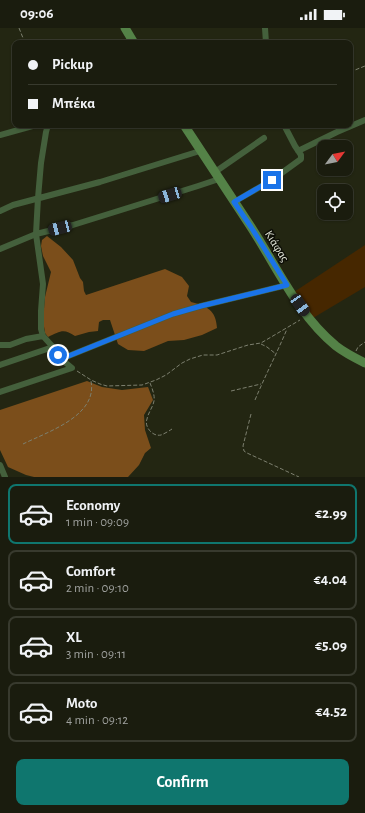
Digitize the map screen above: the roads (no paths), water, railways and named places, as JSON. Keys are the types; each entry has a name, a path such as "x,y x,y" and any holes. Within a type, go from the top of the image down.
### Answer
{"street":[{"path":"126,28 132,40"},
{"path":"265,28 266,40"},
{"path":"353,125 365,120"},
{"path":"0,135 25,128"},
{"path":"0,392 72,368 61,359 43,336 41,330 43,284 36,234 41,163 47,128"},
{"name":"Κιάφας","path":"186,128 308,315 335,345 365,363"},
{"path":"234,202 267,183 300,160 301,156 286,128"},
{"path":"298,151 346,128"},
{"path":"0,249 36,234 198,186 217,175 264,138"},
{"path":"0,211 13,205 108,180 200,151"},
{"path":"61,359 173,314 287,285"},
{"path":"0,345 10,345 26,339 43,336"},
{"path":"0,364 53,347"},
{"path":"0,464 5,477"}]}
